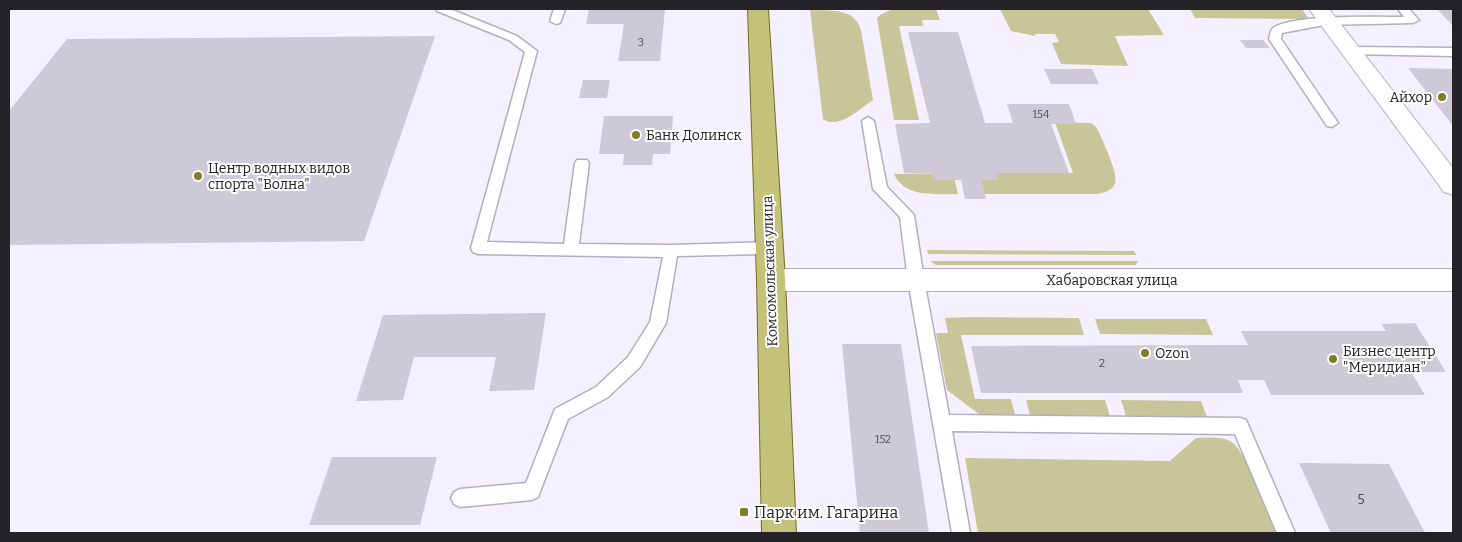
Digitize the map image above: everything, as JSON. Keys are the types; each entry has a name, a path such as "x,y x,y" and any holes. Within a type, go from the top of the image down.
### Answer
{"main road":[{"name":"Комсомольская улица","path":"758,9 771,280 779,533"}],"street":[{"path":"1324,15 1453,186"},
{"name":"Хабаровская улица","path":"771,280 1453,280"}],"lane":[{"path":"441,9 513,38 531,51 478,248 671,251 769,248"},
{"path":"556,21 559,9"},
{"path":"1332,124 1274,39 1277,31 1324,15 1413,20 1403,9"},
{"path":"1351,51 1453,52"},
{"path":"868,120 880,189 907,215 916,280 960,533"},
{"path":"571,249 582,163"},
{"path":"460,498 532,491 561,414 602,392 634,362 658,323 671,251"},
{"path":"941,423 1240,426 1286,533"}],"shaded area":[{"path":"896,9 936,9 940,20 922,20 923,26 899,26 919,120 894,120 877,18"},
{"path":"1000,9 1148,9 1164,35 1115,36 1128,66 1061,64 1052,43 1059,42 1055,34 1035,34 1035,36 1011,31"},
{"path":"1190,9 1302,9 1309,19 1195,18"},
{"path":"810,10 847,14 853,17 861,30 873,100 849,117 836,122 829,122 823,119"},
{"path":"1055,122 1091,123 1096,127 1115,174 1114,185 1111,189 1095,194 983,194 977,172 1073,173"},
{"path":"953,173 958,194 931,194 913,191 899,182 894,174"},
{"path":"927,250 1134,251 1136,255 928,254"},
{"path":"930,261 1138,261 1136,265 936,265"},
{"path":"945,318 1079,318 1084,335 961,335 975,399 1011,399 1015,415 980,415 947,390 936,333 948,333"},
{"path":"1095,319 1206,319 1213,335 1100,334"},
{"path":"1026,400 1105,400 1110,416 1030,415"},
{"path":"1121,400 1201,401 1207,417 1126,416"},
{"path":"1196,438 1222,438 1236,446 1249,468 1276,533 978,533 965,458 1170,461"}],"building":[{"path":"589,9 665,9 660,61 618,61 624,24 586,24"},
{"path":"1437,9 1453,9 1453,26"},
{"path":"908,32 958,32 985,123 1013,123 1007,104 1069,104 1076,124 1051,124 1069,173 996,173 998,180 981,180 986,199 965,199 961,180 933,180 932,173 904,173 895,124 930,123"},
{"name":"Центр водных видов спорта \"Волна\"","path":"435,36 364,241 9,245 9,111 67,39"},
{"path":"1240,40 1263,40 1270,48 1246,48"},
{"name":"Айхор","path":"1408,68 1453,69 1453,126"},
{"path":"1044,69 1092,69 1099,84 1051,84"},
{"path":"583,80 610,80 607,98 579,98"},
{"name":"Банк Долинск","path":"604,116 673,116 670,154 653,154 652,165 623,165 624,154 599,154"},
{"path":"546,313 534,390 489,391 496,357 414,357 403,400 356,401 383,315"},
{"path":"1415,323 1446,372 1411,372 1425,395 1271,395 1264,380 1238,380 1243,393 981,393 971,346 1248,345 1241,331 1386,331 1381,324"},
{"path":"842,344 901,344 929,533 860,533"},
{"path":"332,457 437,457 420,525 309,525"},
{"path":"1299,463 1389,464 1425,533 1331,533"}],"place":[{"name":"Айхор","path":"1442,97"},
{"name":"Банк Долинск","path":"636,135"},
{"name":"Центр водных видов спорта \"Волна\"","path":"198,176"},
{"name":"Ozon","path":"1145,353"},
{"name":"Бизнес центр \"Меридиан\"","path":"1333,359"},
{"name":"Парк им. Гагарина","path":"744,512"}]}
